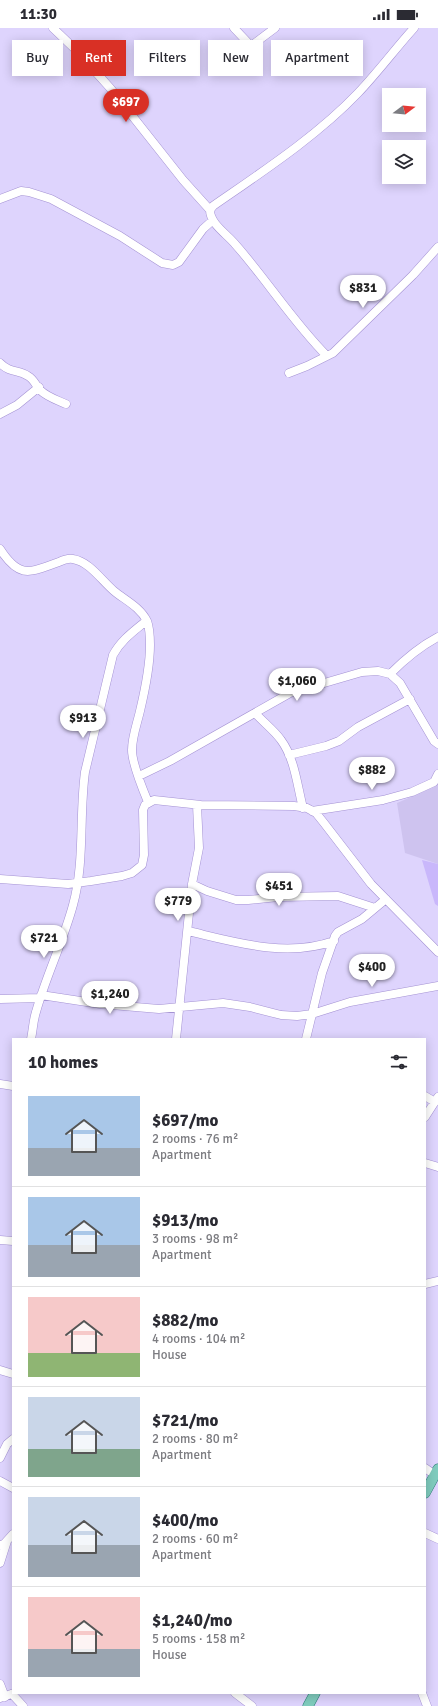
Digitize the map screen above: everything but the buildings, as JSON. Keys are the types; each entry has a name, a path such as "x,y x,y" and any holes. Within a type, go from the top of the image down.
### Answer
{"main road":[{"path":"426,1491 436,1472"},
{"path":"308,1706 314,1694"}],"street":[{"path":"53,28 111,89 183,180 210,210 213,220 237,246 308,336 327,356"},
{"path":"234,28 251,46 275,28"},
{"path":"210,210 216,204 263,172 334,115 358,93 414,28"},
{"path":"0,199 22,191 51,199 120,236 162,263 168,265 179,262 203,229 213,220"},
{"path":"289,373 333,352 413,275 438,247"},
{"path":"0,363 11,372 28,375 39,388 49,396 66,404"},
{"path":"0,414 39,388"},
{"path":"0,549 6,558 23,572 34,572 65,560 72,559 82,562 140,612 146,621 150,630 150,650 145,689 133,740 132,752 148,802"},
{"path":"31,1038 35,1013 73,905 82,835 82,792 85,772 113,655 127,636 146,621"},
{"path":"390,674 404,660 424,644 438,637"},
{"path":"139,776 170,761 290,693 362,672 378,671 390,674 400,683 434,741 438,744"},
{"path":"289,755 326,746 339,741 358,727 410,699"},
{"path":"255,713 281,739 289,755 303,808"},
{"path":"312,811 383,800 412,792 434,782 438,774"},
{"path":"0,879 51,883 77,883 132,873 142,865 144,855 143,810 148,802 158,800 197,805 303,808 312,811 324,822 371,884 438,952"},
{"path":"176,1038 192,884 199,848 197,805"},
{"path":"192,884 207,891 236,900 278,896 338,896 375,908"},
{"path":"306,1038 322,973 338,932 356,923 386,899"},
{"path":"188,931 263,947 310,948 334,941"},
{"path":"0,999 41,997 159,1009 223,1002 281,1015 297,1016 312,1014 350,1002 438,986"},
{"path":"0,1084 12,1086"},
{"path":"426,1096 436,1100 426,1115"},
{"path":"426,1163 438,1167"},
{"path":"0,1240 12,1241"},
{"path":"426,1284 438,1281"},
{"path":"0,1370 12,1374"},
{"path":"0,1458 7,1444 12,1440"},
{"path":"426,1468 436,1472"},
{"path":"0,1481 12,1487"},
{"path":"426,1533 438,1539"},
{"path":"0,1564 7,1540"},
{"path":"0,1684 8,1696 23,1706"},
{"path":"236,1694 252,1706"},
{"path":"422,1694 427,1706"}],"shaded area":[{"path":"438,782 438,864 405,853 397,803 434,787"},
{"path":"422,860 438,864 438,906 435,904"}]}
